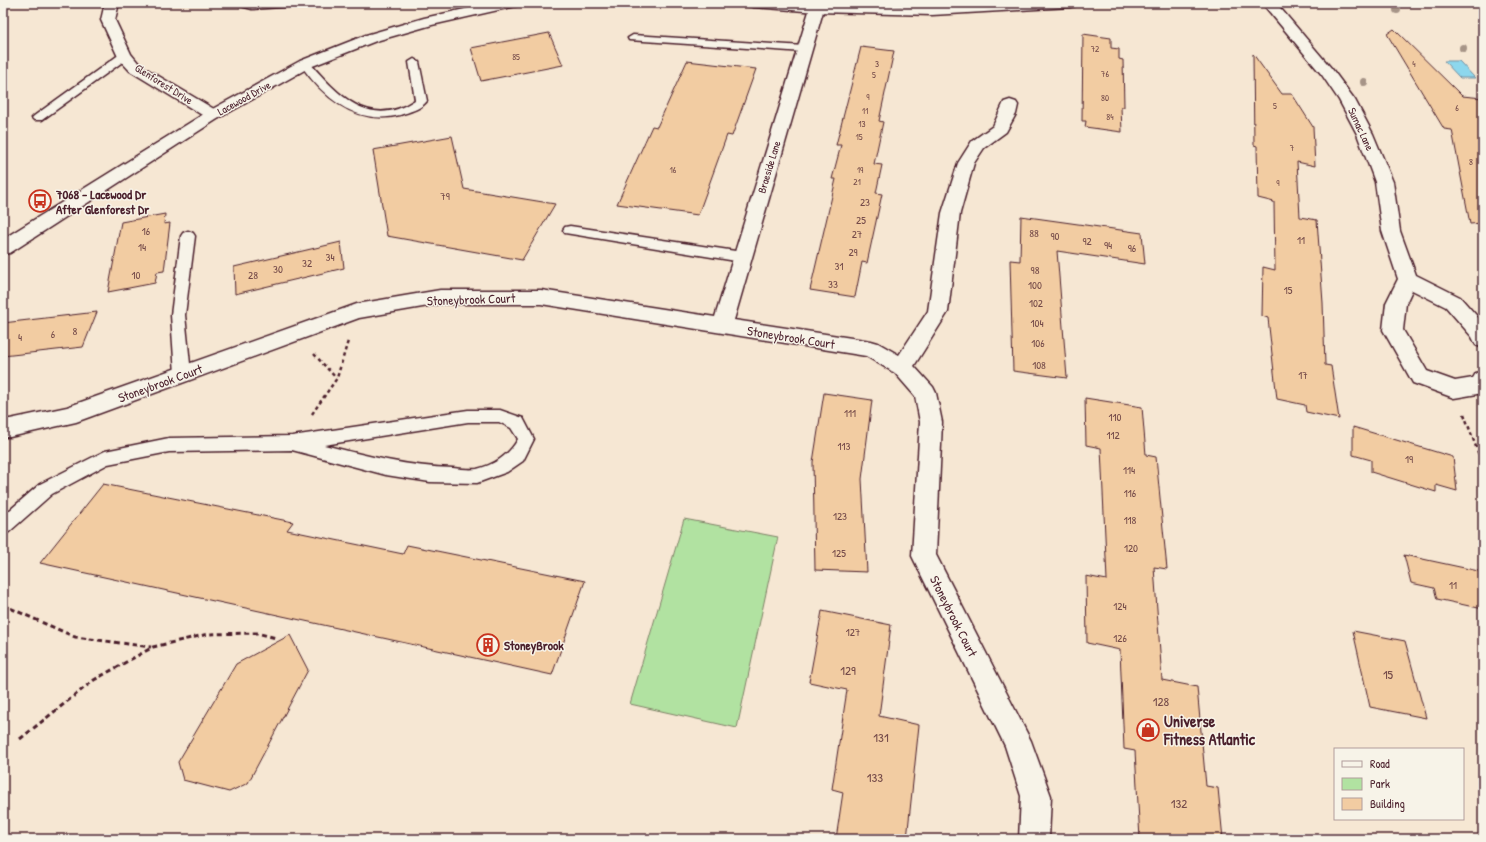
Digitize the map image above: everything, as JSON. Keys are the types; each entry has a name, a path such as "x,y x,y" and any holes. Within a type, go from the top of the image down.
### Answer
{"street":[{"name":"Glenforest Drive","path":"112,3 108,20 124,56 136,68 214,115"},
{"name":"Lacewood Drive","path":"3,248 214,115 305,64 371,38 429,21 511,3"},
{"path":"753,3 817,8 891,6 932,11 1070,3"},
{"name":"Sumac Lane","path":"1269,3 1327,72 1347,100 1365,134 1384,182 1391,231 1408,279"},
{"name":"Braeside Lane","path":"722,326 817,8"},
{"path":"902,367 938,312 951,213 966,163 978,145 1000,129 1008,114 1010,106"},
{"path":"1483,340 1482,335 1453,302 1408,279 1396,303 1393,330 1420,377 1454,390 1481,385 1483,380"},
{"name":"Stoneybrook Court","path":"3,428 10,428 68,416 357,311 440,297 541,297 871,349 902,367 925,393 931,422 924,556 1017,741 1036,796 1034,839"}],"lane":[{"path":"241,3 252,6 296,3"},
{"path":"633,38 804,49"},
{"path":"38,118 124,56"},
{"path":"305,64 332,94 358,112 380,116 410,109 421,101 414,62"},
{"path":"570,230 742,257"},
{"path":"183,374 178,315 188,236"},
{"path":"3,527 46,489 105,458 169,445 292,443 468,416 500,416 517,424 526,439 517,456 501,467 477,476 430,475 386,468 292,443"}],"path":[{"path":"292,443 337,378 357,311"},
{"path":"1454,390 1483,466"},
{"path":"3,605 75,637 153,647"},
{"path":"20,739 94,680 153,647 208,634 257,633 276,638"}],"green space":[{"path":"684,519 778,537 737,728 630,704"}],"water":[{"path":"1444,61 1459,61 1475,78 1460,78"}],"building":[{"path":"1394,29 1462,96 1483,98 1483,223 1470,224 1452,130 1444,129 1387,34"},
{"path":"549,33 563,65 481,81 471,48"},
{"path":"1083,34 1111,38 1111,48 1119,49 1119,59 1123,60 1124,107 1121,107 1122,132 1085,127 1086,121 1082,121"},
{"path":"861,47 894,51 879,121 883,122 874,164 882,165 876,193 882,194 867,263 862,262 855,297 810,290 836,179 832,179 841,145 836,145"},
{"path":"1253,54 1282,94 1292,94 1313,127 1315,166 1297,162 1300,217 1317,220 1323,303 1325,365 1331,366 1339,419 1306,412 1305,405 1277,399 1268,318 1262,316 1263,267 1275,270 1274,202 1258,198 1257,146 1254,145"},
{"path":"687,61 756,69 732,136 727,135 698,215 617,204 652,126 657,127"},
{"path":"452,136 464,189 555,204 522,260 387,236 373,150"},
{"path":"165,214 164,224 170,223 164,271 157,272 155,283 108,292 121,222"},
{"path":"1021,216 1142,233 1145,264 1057,251 1067,378 1013,371 1010,260 1020,261"},
{"path":"341,242 344,268 235,294 234,267"},
{"path":"97,312 83,347 3,356 3,323"},
{"path":"824,393 872,400 862,479 867,572 815,570 813,462"},
{"path":"1085,398 1142,407 1146,455 1156,457 1167,569 1154,567 1162,680 1197,687 1206,786 1218,788 1223,839 1140,839 1135,751 1124,749 1120,650 1087,643 1086,576 1107,580 1101,448 1086,445"},
{"path":"1353,427 1453,457 1457,491 1436,485 1436,492 1371,472 1371,460 1353,455"},
{"name":"StoneyBrook","path":"103,484 293,522 287,530 403,554 407,545 585,581 552,675 40,563"},
{"path":"1404,555 1483,572 1483,609 1437,599 1434,588 1411,583"},
{"path":"822,611 891,625 879,716 919,725 907,839 836,839 843,792 832,789 847,690 809,682"},
{"path":"1353,631 1405,641 1426,718 1370,707"},
{"path":"290,635 308,670 248,783 229,792 183,780 178,762 236,664"}],"place":[{"name":"7068 - Lacewood Dr After Glenforest Dr","path":"40,201"},
{"name":"StoneyBrook","path":"488,645"},
{"name":"Universe Fitness Atlantic","path":"1148,730"}]}
